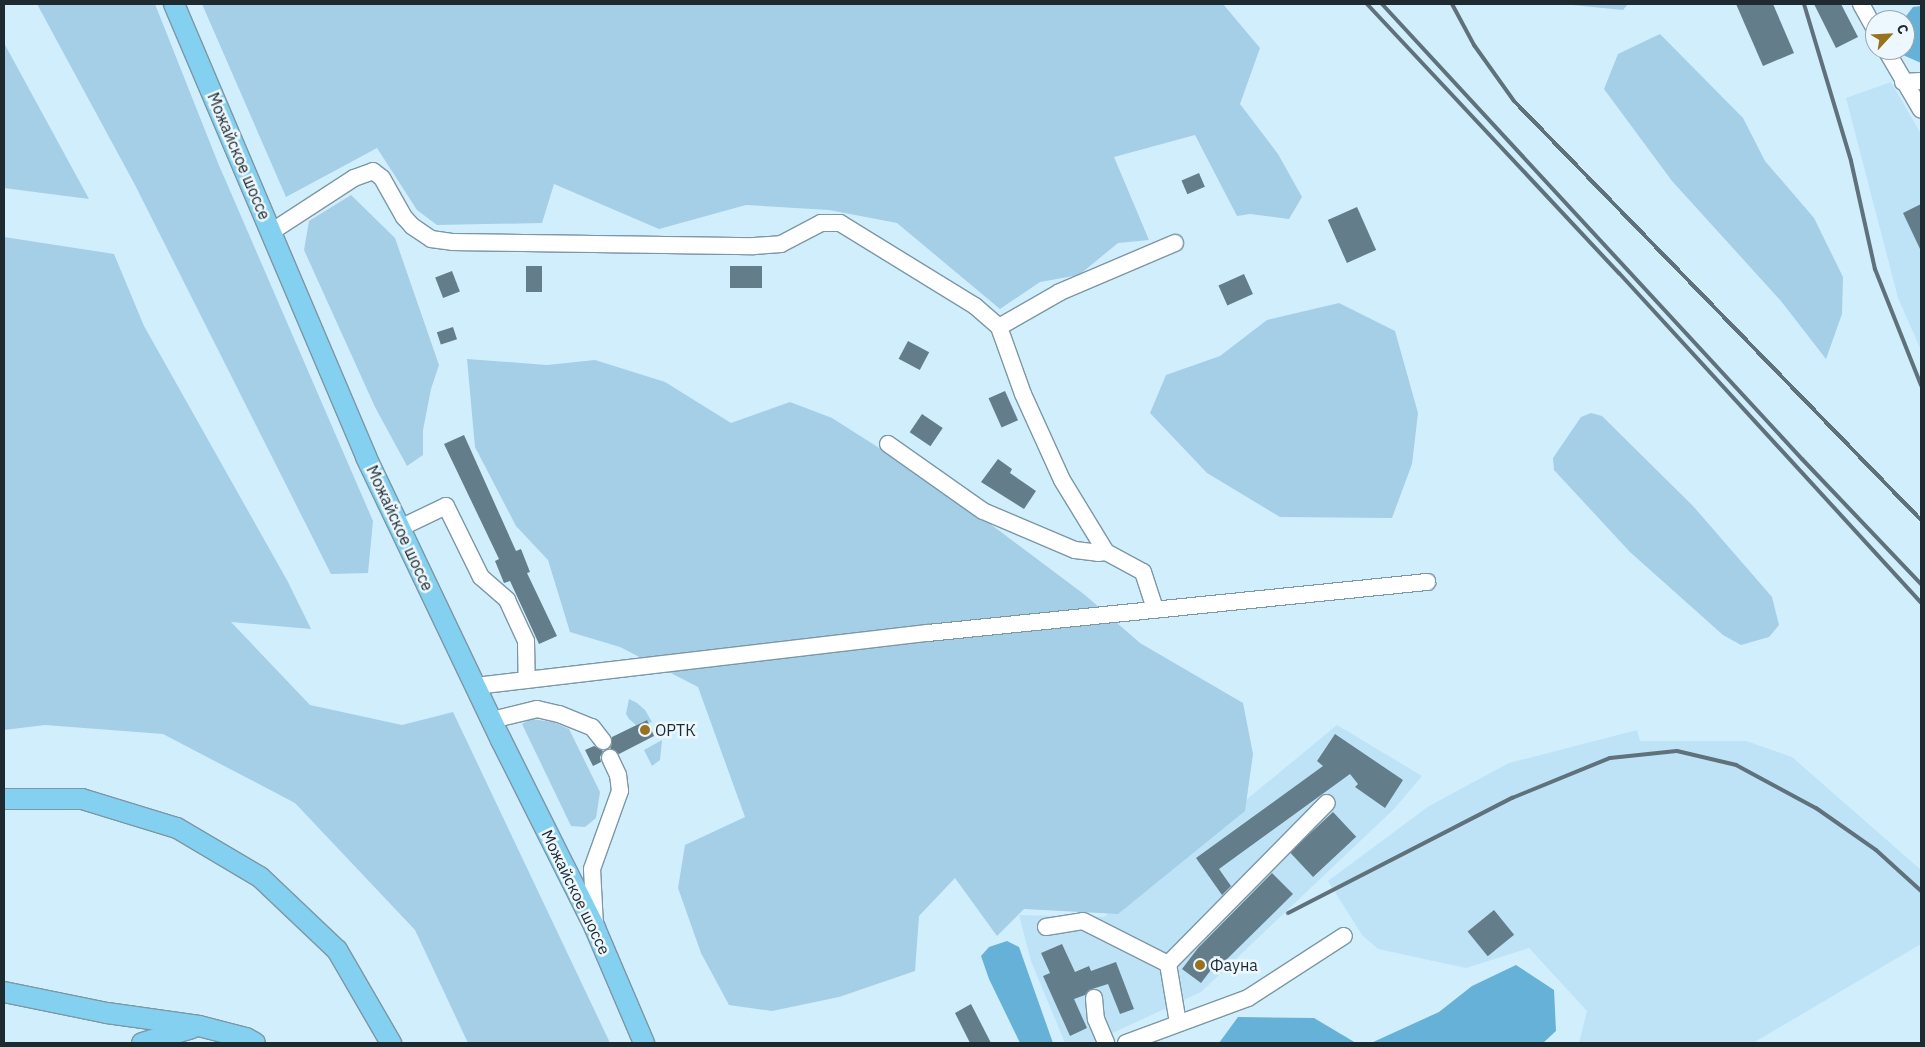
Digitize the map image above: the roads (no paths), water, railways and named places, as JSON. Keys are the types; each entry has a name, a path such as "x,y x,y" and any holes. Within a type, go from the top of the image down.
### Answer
{"main road":[{"name":"Можайское шоссе","path":"174,4 366,457 475,686 596,928 644,1043"},
{"path":"4,799 82,799 177,828 260,876 337,950 391,1043"},
{"path":"4,992 107,1013 199,1026 246,1038 255,1043"},
{"path":"142,1043 199,1026"}],"street":[{"path":"1891,60 1921,110"},
{"path":"1903,82 1921,81"},
{"path":"271,232 354,178 373,171 382,178 404,217 412,226 431,239 452,242 754,246 782,244 821,223 840,223 975,306 998,327 1024,394 1062,480 1106,552 1143,572 1155,610"},
{"path":"998,327 1060,292 1174,243"},
{"path":"888,444 984,511 1075,550 1098,553 1106,552"},
{"path":"400,528 446,506 481,578 507,600 528,650 526,680"},
{"path":"475,686 928,633 1427,582"},
{"path":"492,720 537,709 559,714 592,727 603,741"},
{"path":"596,928 592,869 620,791 618,776 610,758"},
{"path":"1168,964 1327,803"},
{"path":"1046,927 1083,921 1168,964"},
{"path":"1126,1043 1248,998 1344,936"},
{"path":"1168,964 1178,1023"},
{"path":"1094,998 1096,1020 1106,1043"}],"railway":[{"path":"1367,4 1619,273 1921,602"},
{"path":"1382,4 1802,459 1921,584"},
{"path":"1452,4 1474,45 1514,101 1921,520"},
{"path":"1804,4 1851,161 1875,269 1921,385"},
{"path":"1288,913 1512,798 1610,758 1677,751 1736,765 1816,808 1876,850 1921,891"}],"place":[{"name":"ОРТК","path":"645,730"},
{"name":"Фауна","path":"1200,965"}]}
